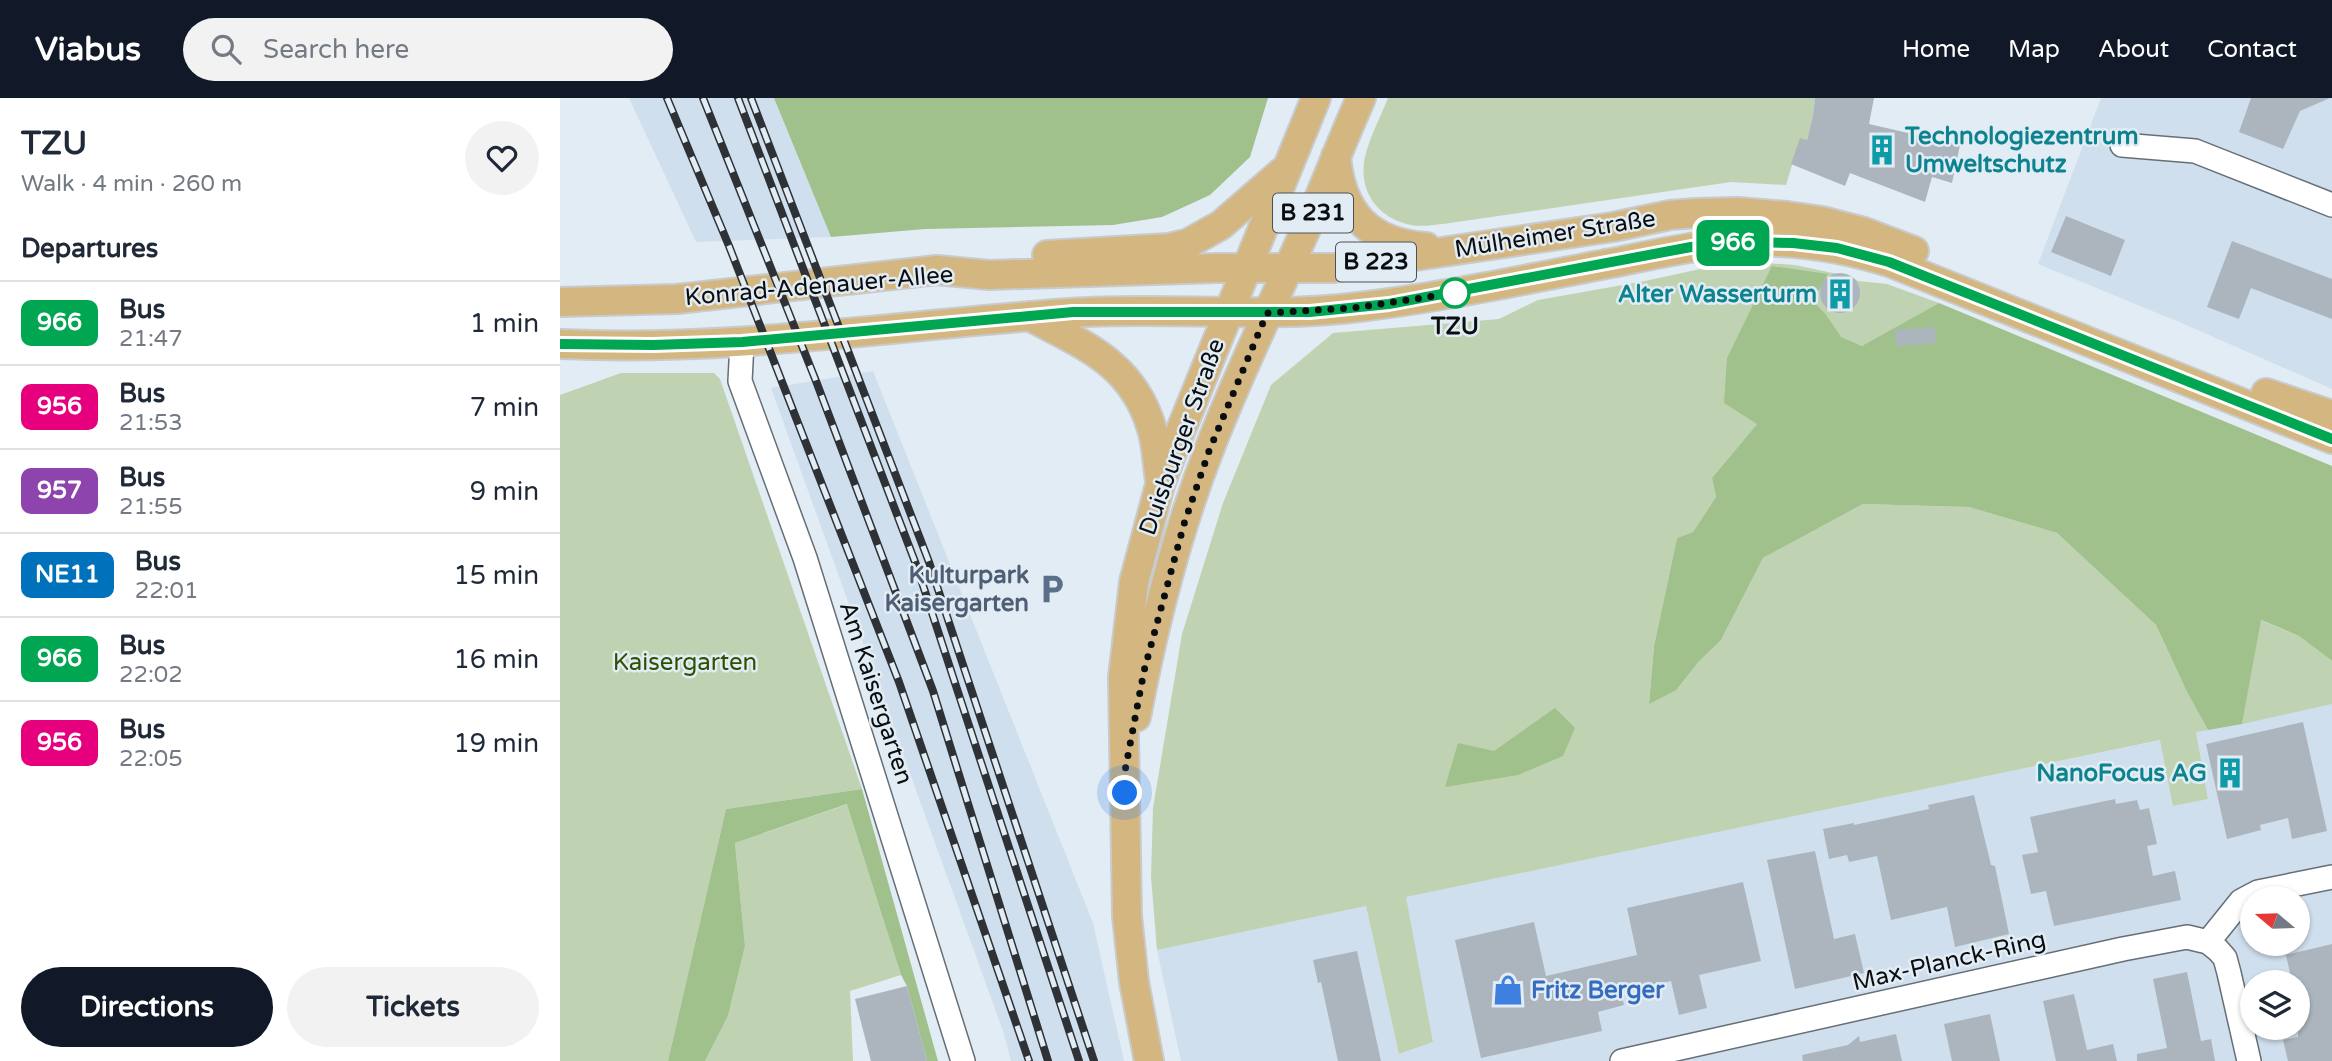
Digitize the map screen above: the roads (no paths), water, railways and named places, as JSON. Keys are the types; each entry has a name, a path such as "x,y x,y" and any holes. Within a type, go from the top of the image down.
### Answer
{"main road":[{"name":"B 231","path":"1228,312 1316,98"},
{"name":"B 231","path":"1267,313 1361,98"},
{"path":"1336,156 1337,174 1345,199 1354,214 1377,235 1396,243 1464,249"},
{"path":"937,270 991,257 1169,248 1189,243 1221,225 1285,169"},
{"name":"Mülheimer Straße","path":"1288,269 1333,268 1696,213 1738,212 1787,216 1822,221 1900,246 2264,393 2332,415"},
{"name":"Mülheimer Straße","path":"1267,313 1310,312 1389,304 1691,247 1751,242 1793,243 1849,251 1889,262 2332,439"},
{"name":"Konrad-Adenauer-Allee","path":"560,302 677,299 937,270 989,275 1288,269"},
{"name":"Konrad-Adenauer-Allee","path":"560,344 742,342 1073,312 1267,313"},
{"name":"Duisburger Straße","path":"1149,1061 1133,973 1127,916 1123,677 1129,619 1140,557 1160,485 1228,312"},
{"name":"Duisburger Straße","path":"1125,771 1144,671 1190,503 1213,439 1267,313"},
{"path":"1029,316 1100,353 1127,379 1145,409 1152,428 1160,485"}],"street":[{"path":"2122,145 2195,151 2332,205"},
{"name":"Am Kaisergarten","path":"742,342 740,381 805,558 963,1061"},
{"path":"2249,1061 2225,958 2208,942 2241,901 2259,892 2332,877"},
{"name":"Max-Planck-Ring","path":"1622,1061 1703,1052 2152,943 2187,937 2208,942"}],"railway":[{"path":"667,98 729,246 899,682 1029,1061"},
{"path":"703,98 816,381 933,691 1048,1061"},
{"path":"738,98 917,567 1079,1061"},
{"path":"751,98 929,562 1094,1061"}],"place":[{"name":"Technologiezentrum Umweltschutz","path":"1882,150"},
{"name":"TZU","path":"1455,293"},
{"name":"Alter Wasserturm","path":"1840,294"},
{"name":"Kulturpark Kaisergarten","path":"1052,589"},
{"name":"NanoFocus AG","path":"2230,773"},
{"name":"Fritz Berger","path":"1508,990"}],"park label":[{"name":"Kaisergarten","path":"685,662"}]}
